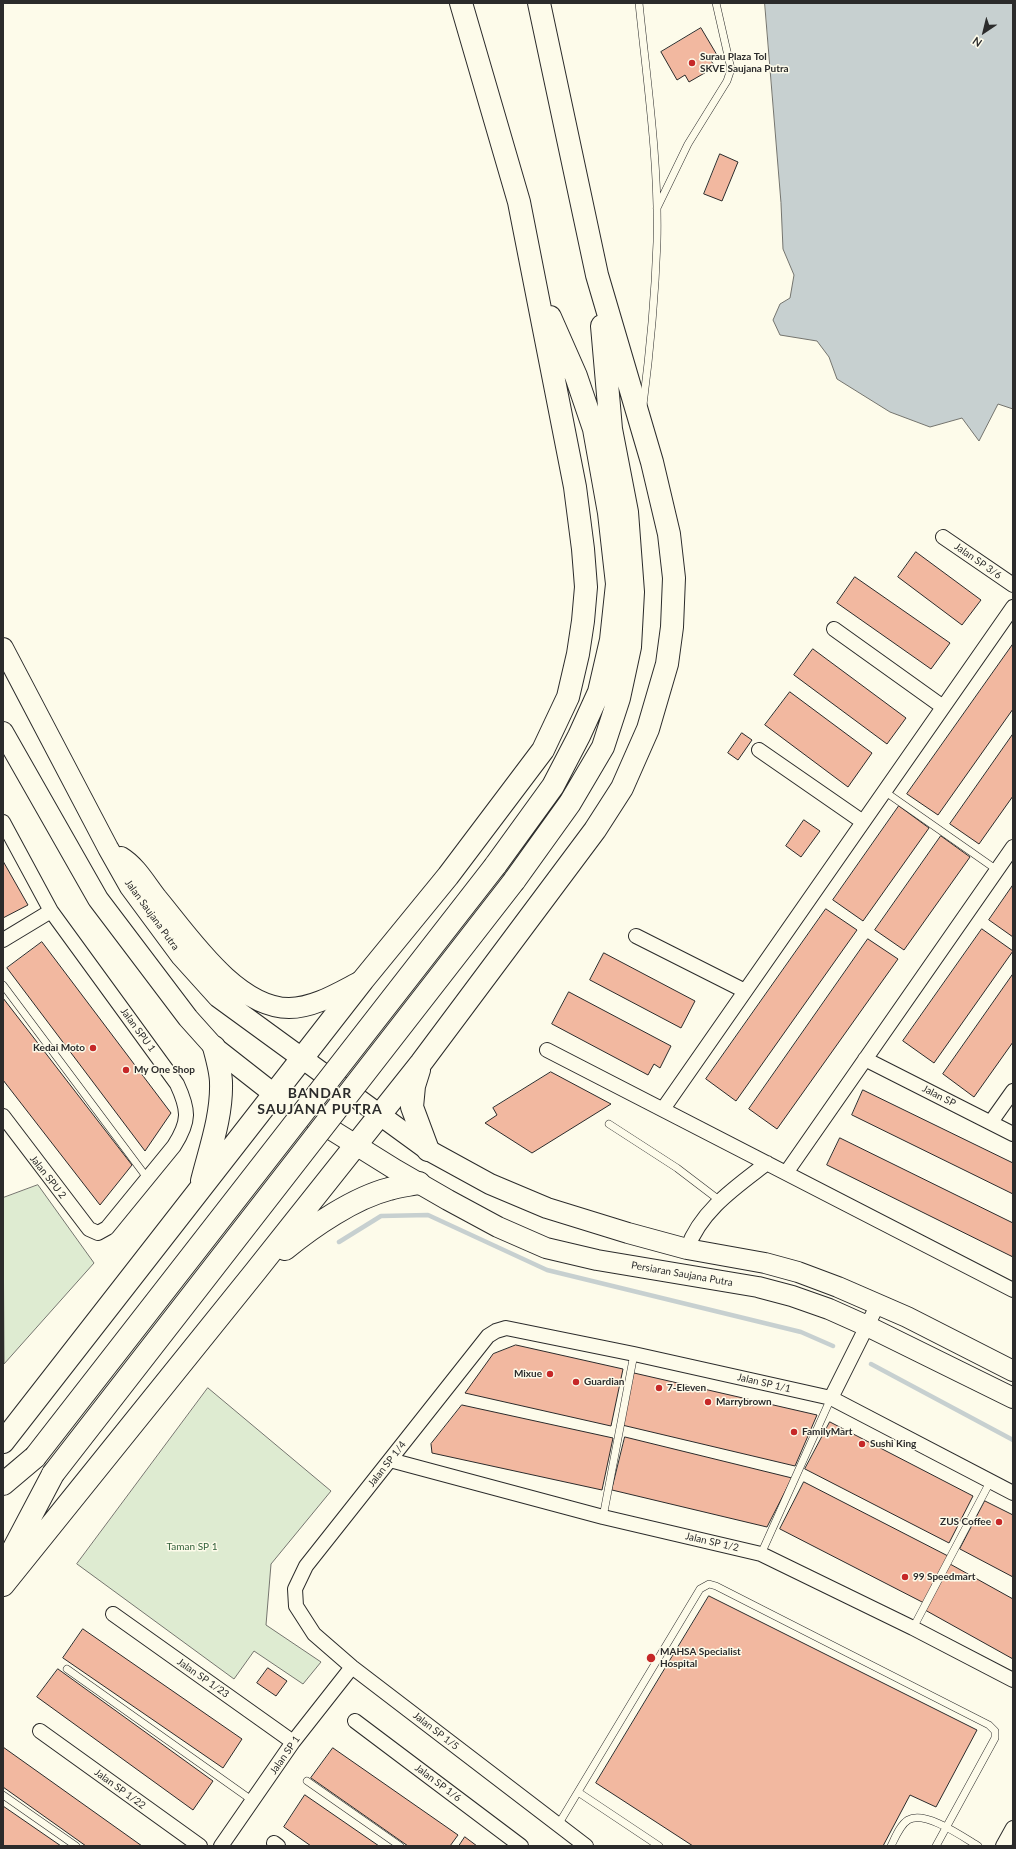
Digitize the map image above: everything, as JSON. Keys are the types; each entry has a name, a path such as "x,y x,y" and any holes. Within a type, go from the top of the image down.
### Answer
{"highway":[{"path":"3,1442 363,980 448,876 543,750 568,697 584,622 586,587 575,487 519,202 461,3"},
{"path":"3,1586 421,1063 595,830 622,788 648,729 667,664 672,627 674,578 669,534 652,462 597,275 539,3"},
{"path":"3,1568 53,1474 514,881 570,803 603,747 619,698 630,647 633,592 627,512 611,429 597,275"},
{"path":"3,1484 35,1457 495,866 553,786 579,736 599,692 611,640 617,584 609,512 594,430 576,376 535,283"},
{"path":"199,1191 214,1135 221,1099 222,1081 214,1047"},
{"path":"421,1063 414,1086 412,1107 428,1150"},
{"path":"255,1272 310,1229 365,1198 388,1189 419,1182"}],"main road":[{"name":"Jalan Saujana Putra","path":"3,648 130,887 181,956 218,997 380,1115"},
{"path":"3,732 98,899 188,1018 214,1047 274,1094 356,1145"},
{"path":"108,848 130,862 219,972 242,991 267,1003 289,1008 323,999 363,980"},
{"path":"380,1115 428,1150 490,1184 547,1208 628,1233 688,1249 765,1263 798,1272 878,1304 1013,1371"},
{"name":"Persiaran Saujana Putra","path":"356,1145 498,1227 546,1248 597,1260 758,1287 829,1309 867,1326 1013,1398"},
{"path":"986,1358 1013,1356"}],"street":[{"name":"Jalan SP 3/6","path":"943,537 1013,586"},
{"path":"663,1109 1013,607"},
{"path":"834,629 943,707"},
{"path":"759,750 863,822"},
{"name":"Jalan SPU 1","path":"3,822 51,911 177,1084 185,1102 187,1117 184,1132 148,1179 107,1228 98,1233"},
{"path":"786,1173 1013,847"},
{"path":"3,940 51,911"},
{"path":"636,936 745,991"},
{"path":"547,1050 1013,1290"},
{"name":"Jalan SP","path":"865,1059 1013,1134"},
{"path":"991,1122 1013,1091"},
{"name":"Jalan SPU 2","path":"3,1116 89,1229 98,1233"},
{"path":"688,1249 692,1237 719,1200 767,1163"},
{"path":"831,1398 878,1304"},
{"name":"Jalan SP 1/1","path":"496,1331 506,1328 634,1354 831,1398 1013,1493"},
{"name":"Jalan SP 1/4","path":"296,1606 295,1589 306,1566 488,1336 496,1331"},
{"name":"Jalan SP 1/2","path":"390,1460 603,1517 761,1554 914,1628 1013,1680"},
{"name":"Jalan SP 1/5","path":"296,1606 314,1634 352,1667 586,1846"},
{"name":"Jalan SP 1/23","path":"113,1614 294,1742"},
{"name":"Jalan SP 1","path":"220,1846 294,1742 352,1667"},
{"name":"Jalan SP 1/6","path":"355,1721 521,1846"},
{"name":"Jalan SP 1/22","path":"40,1731 200,1846"},
{"path":"1003,1846 1013,1828"}],"lane":[{"path":"640,3 656,176 657,242 650,340 641,426"},
{"path":"656,210 688,144 727,81 731,68 716,3"},
{"path":"884,792 997,870"},
{"path":"3,985 148,1179"},
{"path":"609,1124 677,1168 719,1200"},
{"path":"603,1517 634,1354"},
{"path":"761,1554 831,1398"},
{"path":"914,1628 990,1482"},
{"path":"558,1825 700,1589 709,1584 716,1586 989,1725 994,1731 995,1738 936,1846"},
{"path":"67,1669 253,1801"},
{"path":"307,1781 400,1846"},
{"path":"578,1792 659,1846"},
{"path":"3,1794 76,1846"},
{"path":"891,1846 896,1834 908,1820 921,1817 946,1827 978,1846"}],"green space":[{"path":"38,1185 94,1263 4,1364 3,1198"},
{"name":"Taman SP 1","path":"208,1388 331,1491 271,1564 266,1625 321,1662 303,1684 254,1651 234,1679 77,1564"}],"shaded area":[{"path":"765,3 1013,3 1013,409 998,404 979,441 962,418 930,427 890,412 837,379 829,357 817,341 780,335 773,320 780,304 790,298 794,275 783,249 781,203"}],"building":[{"path":"701,28 717,55 710,59 715,67 689,82 685,75 677,80 661,52"},
{"path":"720,154 738,162 722,201 704,194"},
{"path":"916,552 981,600 962,625 898,577"},
{"path":"855,577 950,643 931,669 837,603"},
{"path":"1013,644 1013,709 938,815 907,794"},
{"path":"813,649 906,718 887,744 794,675"},
{"path":"790,692 872,753 848,787 765,725"},
{"path":"742,733 752,740 738,760 728,753"},
{"path":"1013,734 1013,796 979,844 950,824"},
{"path":"899,806 929,828 863,921 833,900"},
{"path":"804,820 820,831 801,857 786,846"},
{"path":"941,836 970,857 904,950 875,930"},
{"path":"3,861 28,905 3,918"},
{"path":"1013,885 1013,937 989,920"},
{"path":"826,909 857,930 736,1101 706,1079"},
{"path":"982,929 1013,951 934,1063 903,1041"},
{"path":"868,939 898,959 777,1129 749,1109"},
{"path":"42,942 171,1113 145,1151 7,968"},
{"path":"604,953 695,1001 681,1028 590,980"},
{"path":"1013,974 1013,1042 974,1097 943,1074"},
{"path":"569,992 671,1046 660,1068 654,1064 648,1075 552,1024"},
{"path":"3,998 132,1165 100,1205 3,1080"},
{"path":"551,1072 611,1104 532,1153 485,1123 497,1115 493,1108"},
{"path":"863,1090 1013,1163 1013,1194 852,1115"},
{"path":"840,1138 1013,1223 1013,1257 827,1165"},
{"path":"516,1345 623,1369 611,1426 465,1393 493,1354"},
{"path":"634,1373 817,1415 795,1466 622,1425"},
{"path":"462,1405 613,1438 602,1490 432,1453 431,1444"},
{"path":"830,1422 973,1496 949,1543 805,1469"},
{"path":"625,1437 792,1478 767,1527 612,1490"},
{"path":"804,1482 948,1556 924,1603 780,1529"},
{"path":"985,1501 1013,1515 1013,1577 960,1549"},
{"path":"950,1564 1013,1599 1013,1659 925,1610"},
{"path":"709,1596 977,1730 936,1807 910,1795 883,1846 693,1846 596,1783"},
{"path":"83,1629 242,1739 223,1768 63,1658"},
{"path":"268,1668 287,1681 276,1696 257,1683"},
{"path":"58,1669 213,1781 193,1810 37,1697"},
{"path":"3,1747 142,1846 86,1846 3,1787"},
{"path":"333,1748 458,1835 450,1846 408,1846 311,1778"},
{"path":"305,1795 379,1846 311,1846 284,1827"},
{"path":"3,1806 61,1846 3,1846"},
{"path":"465,1837 477,1846 459,1846"}],"waterway":[{"path":"339,1242 381,1216 428,1215 547,1270 801,1332 833,1346"},
{"path":"871,1364 1013,1440"}],"place":[{"name":"Surau Plaza Tol SKVE Saujana Putra","path":"692,63"},
{"name":"Kedai Moto","path":"93,1048"},
{"name":"My One Shop","path":"126,1070"},
{"name":"Mixue","path":"550,1374"},
{"name":"Guardian","path":"576,1382"},
{"name":"7-Eleven","path":"659,1388"},
{"name":"Marrybrown","path":"708,1402"},
{"name":"FamilyMart","path":"794,1432"},
{"name":"Sushi King","path":"862,1444"},
{"name":"ZUS Coffee","path":"999,1522"},
{"name":"99 Speedmart","path":"905,1577"},
{"name":"MAHSA Specialist Hospital","path":"651,1658"}],"district":[{"name":"BANDAR SAUJANA PUTRA","path":"320,1102"}]}
